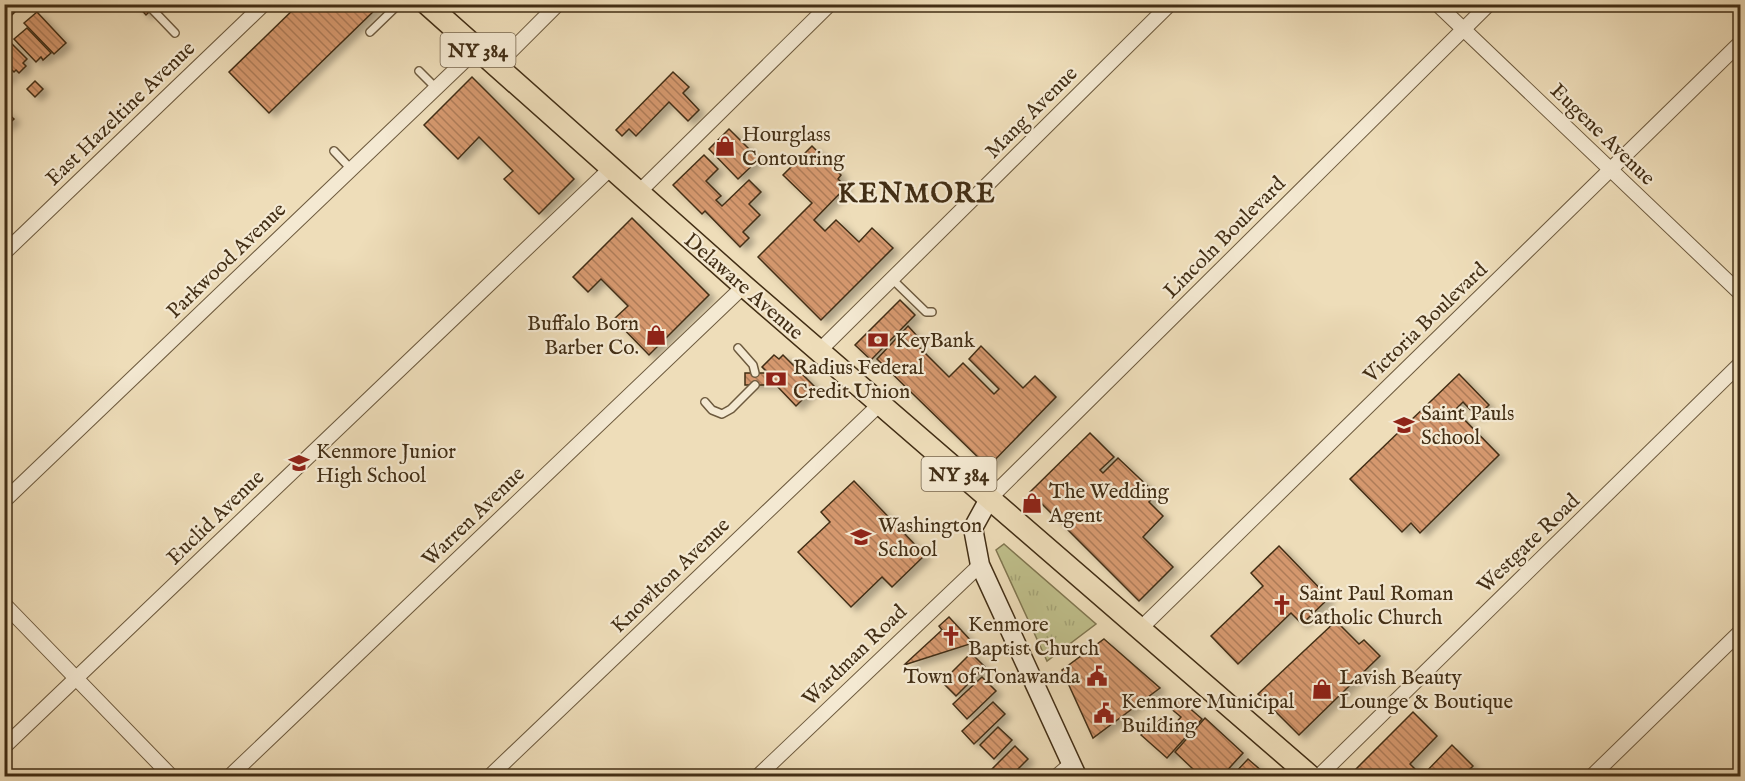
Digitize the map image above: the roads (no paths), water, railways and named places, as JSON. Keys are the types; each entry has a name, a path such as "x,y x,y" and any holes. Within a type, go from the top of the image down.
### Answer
{"main road":[{"name":"Delaware Avenue","path":"427,4 610,169 1310,777"}],"street":[{"path":"4,9 9,4"},
{"name":"East Hazeltine Avenue","path":"4,253 264,4"},
{"path":"496,66 558,4"},
{"path":"638,193 830,4"},
{"name":"Mang Avenue","path":"819,351 1170,4"},
{"name":"Eugene Avenue","path":"1437,4 1740,293"},
{"name":"Lincoln Boulevard","path":"989,499 1489,4"},
{"name":"Victoria Boulevard","path":"1139,630 1740,43"},
{"name":"Parkwood Avenue","path":"4,501 477,49"},
{"name":"Euclid Avenue","path":"4,747 610,169"},
{"name":"Warren Avenue","path":"230,777 744,286"},
{"name":"Westgate Road","path":"1319,777 1740,364"},
{"name":"Knowlton Avenue","path":"490,777 879,404"},
{"path":"989,499 973,528 980,565 1074,770 1057,777"},
{"name":"Wardman Road","path":"758,777 980,565"},
{"path":"4,604 171,777"},
{"path":"1592,777 1740,632"}],"lane":[{"path":"370,32 399,4"},
{"path":"152,9 175,33"},
{"path":"419,71 436,88"},
{"path":"334,152 351,169"},
{"path":"892,279 926,312 933,312"},
{"path":"738,348 753,365 755,373"},
{"path":"705,402 712,410 722,414 731,410 755,385"}],"place":[{"name":"Hourglass Contouring","path":"725,146"},
{"name":"Buffalo Born Barber Co.","path":"656,335"},
{"name":"KeyBank","path":"878,340"},
{"name":"Radius Federal Credit Union","path":"776,379"},
{"name":"Saint Pauls School","path":"1404,425"},
{"name":"Kenmore Junior High School","path":"299,463"},
{"name":"The Wedding Agent","path":"1032,503"},
{"name":"Washington School","path":"861,537"},
{"name":"Saint Paul Roman Catholic Church","path":"1282,605"},
{"name":"Kenmore Baptist Church","path":"951,636"},
{"name":"Town of Tonawanda","path":"1097,676"},
{"name":"Lavish Beauty Lounge & Boutique","path":"1322,689"},
{"name":"Kenmore Municipal Building","path":"1104,713"}],"district":[{"name":"KENMORE","path":"917,193"}]}
